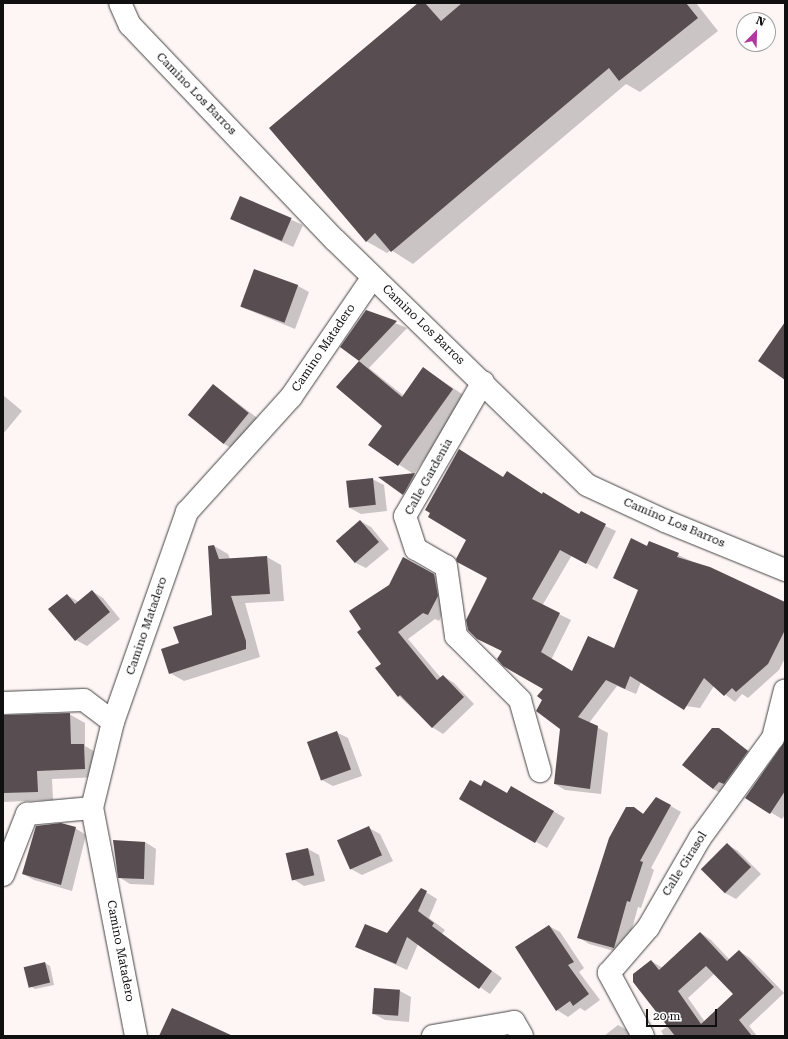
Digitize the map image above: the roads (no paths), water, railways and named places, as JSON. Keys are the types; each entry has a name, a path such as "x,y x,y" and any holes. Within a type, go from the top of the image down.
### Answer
{"street":[{"name":"Camino Los Barros","path":"120,3 130,25 335,240 483,382 587,485 665,521 785,570"},
{"name":"Camino Matadero","path":"136,1036 92,808 113,722 187,512 291,397 373,277"},
{"name":"Calle Gardenia","path":"483,382 405,516 416,549 446,566 456,636 520,700 540,771"},
{"name":"Calle Girasol","path":"643,1036 609,973 648,928 700,838 779,740 785,690"},
{"path":"3,703 84,700 113,722"},
{"path":"3,875 26,814 92,808"},
{"path":"433,1036 518,1029"}]}
